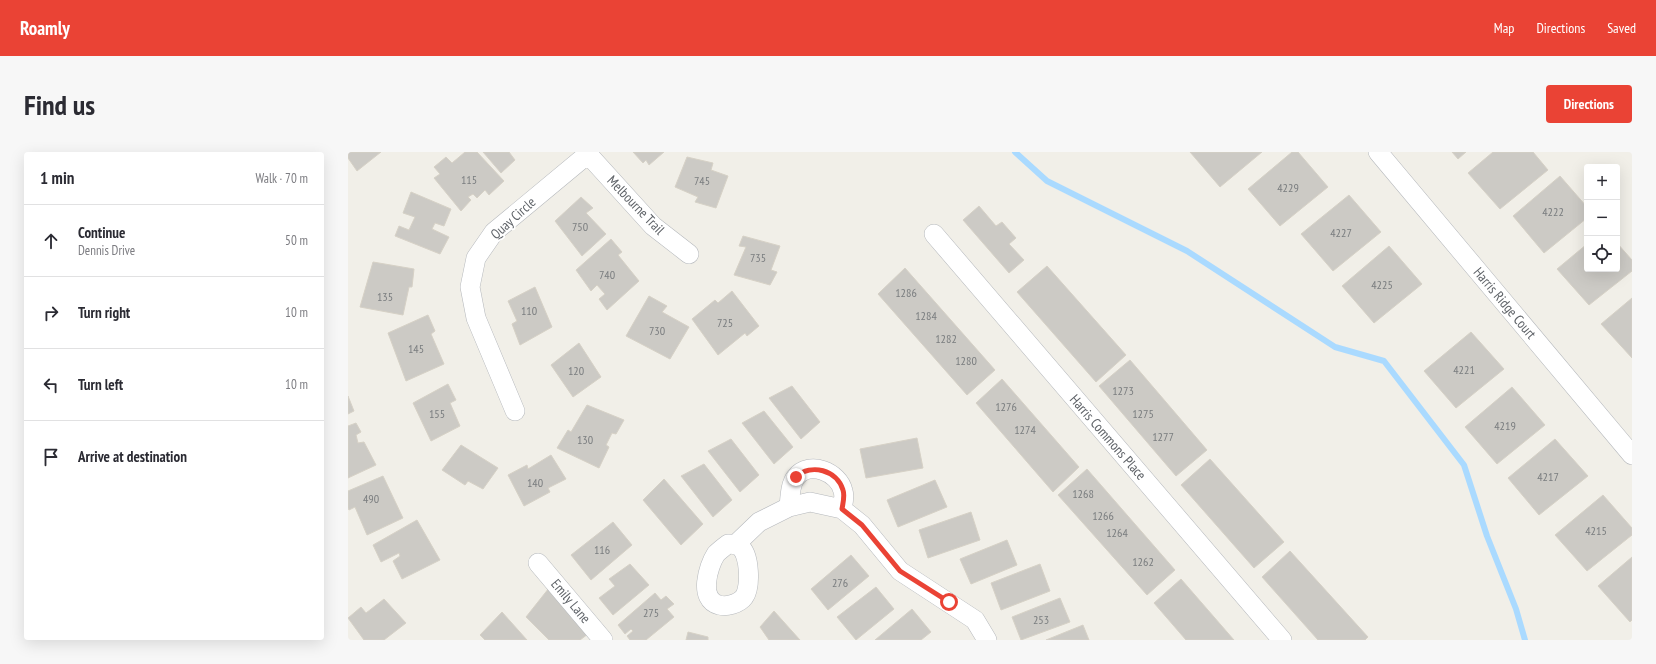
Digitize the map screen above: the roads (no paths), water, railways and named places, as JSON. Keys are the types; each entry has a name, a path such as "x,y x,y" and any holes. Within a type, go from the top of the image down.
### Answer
{"street":[{"name":"Harris Ridge Court","path":"1378,152 1632,455"},
{"name":"Melbourne Trail","path":"587,153 653,226 689,254"},
{"name":"Quay Circle","path":"515,411 476,318 470,287 476,258 494,232 587,153"},
{"name":"Harris Commons Place","path":"934,234 1282,640"},
{"path":"789,507 793,482 796,477 801,473 812,469 821,470 831,474 838,480 843,490 842,509"},
{"path":"735,545 759,522 789,507 810,502 842,509 862,525 900,571 975,620 987,640"},
{"name":"Emily Lane","path":"538,563 603,640"}],"waterway":[{"path":"1015,152 1047,181 1187,251 1335,347 1384,361 1464,465 1487,536 1516,609 1525,640"}]}
